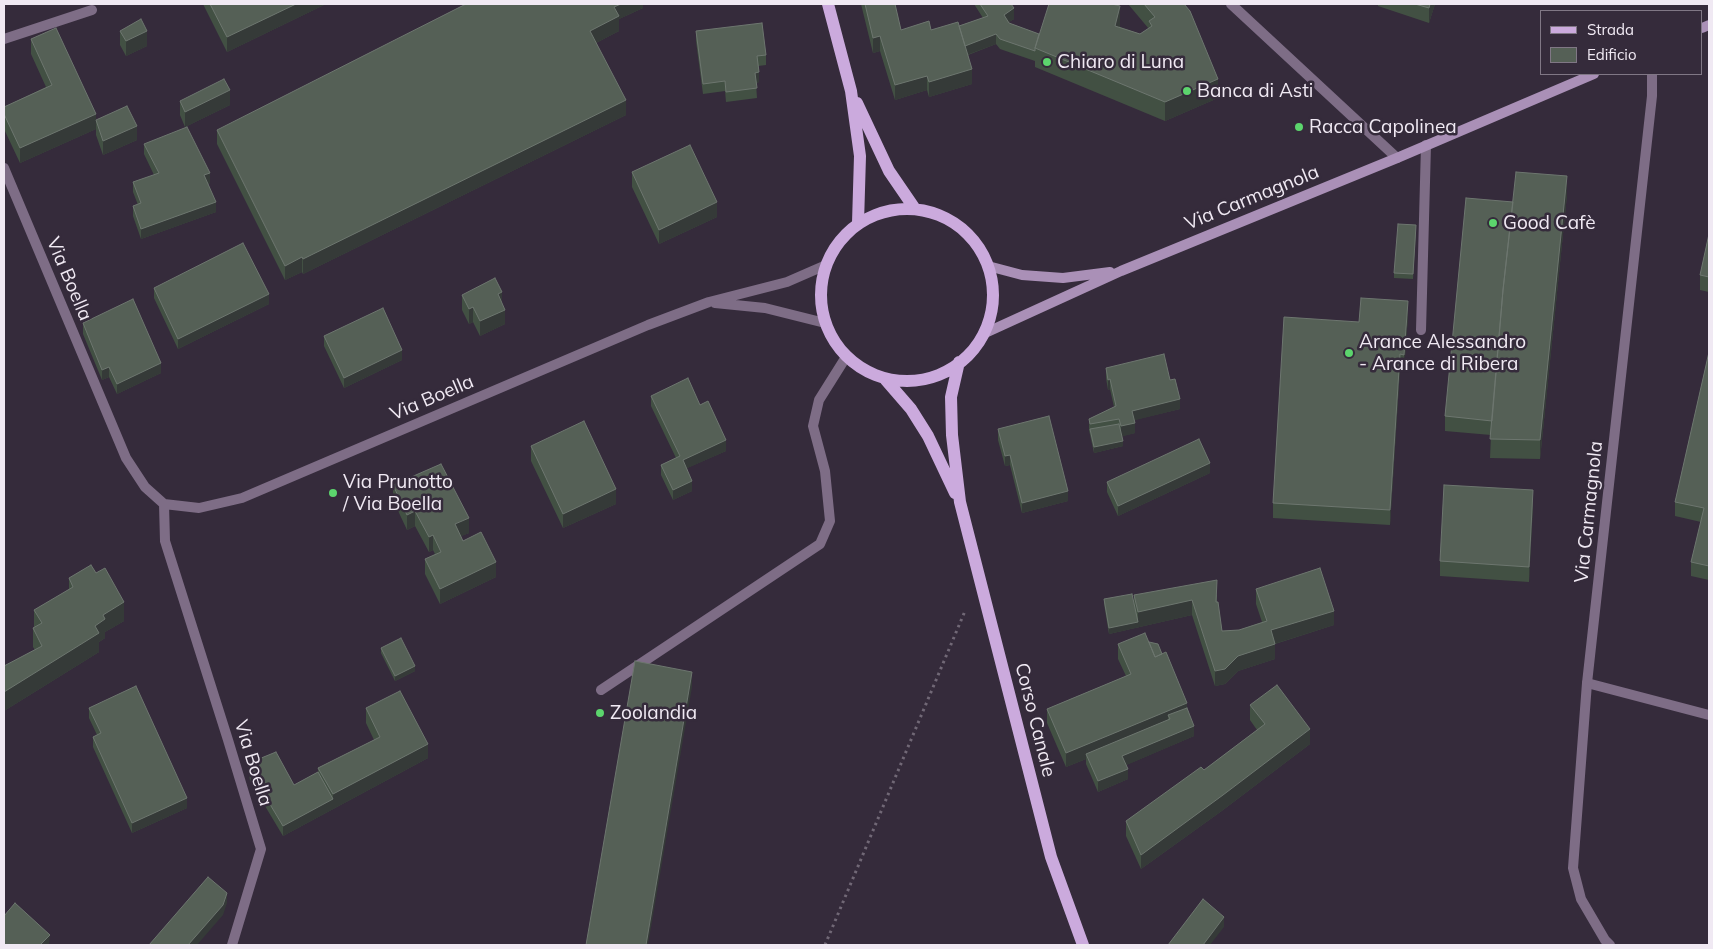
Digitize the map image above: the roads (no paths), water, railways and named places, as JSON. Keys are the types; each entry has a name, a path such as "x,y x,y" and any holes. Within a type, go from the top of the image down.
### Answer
{"main road":[{"path":"828,4 851,91 860,156 858,224"},
{"name":"Via Carmagnola","path":"984,334 1120,271 1396,158 1592,75"},
{"path":"851,91 889,171 914,209"},
{"name":"Corso Canale","path":"914,209 937,215 957,226 976,243 988,266 993,288 991,312 984,334 970,354 951,369 930,378 907,381 885,379 864,370 846,357 834,342 825,323 820,294 826,264 839,242 858,224 886,212 914,209"},
{"name":"Via Carmagnola","path":"988,266 1022,275 1063,278 1120,271"},
{"name":"Corso Canale","path":"959,362 951,397 952,435 960,502 1051,857 1083,945"},
{"name":"Corso Canale","path":"885,379 911,409 928,436 960,502"}],"street":[{"path":"1231,4 1396,158"},
{"path":"4,39 92,10"},
{"name":"Via Carmagnola","path":"1610,945 1605,940 1581,899 1573,868 1587,683 1652,96 1652,75"},
{"path":"1421,330 1426,145"},
{"name":"Via Boella","path":"4,168 126,458 145,487 164,504 199,508 242,498 648,325 709,302 787,282 826,264"},
{"name":"Via Boella","path":"709,302 765,308 825,323"},
{"path":"601,690 820,544 830,521 825,471 812,426 819,400 846,357"},
{"name":"Via Boella","path":"164,504 165,541 261,849 232,945"},
{"path":"1587,683 1709,715"}],"place":[{"name":"Chiaro di Luna","path":"1047,62"},
{"name":"Banca di Asti","path":"1187,91"},
{"name":"Racca Capolinea","path":"1299,127"},
{"name":"Good Cafè","path":"1493,223"},
{"name":"Arance Alessandro - Arance di Ribera","path":"1349,353"},
{"name":"Via Prunotto / Via Boella","path":"333,493"},
{"name":"Zoolandia","path":"600,713"}]}
